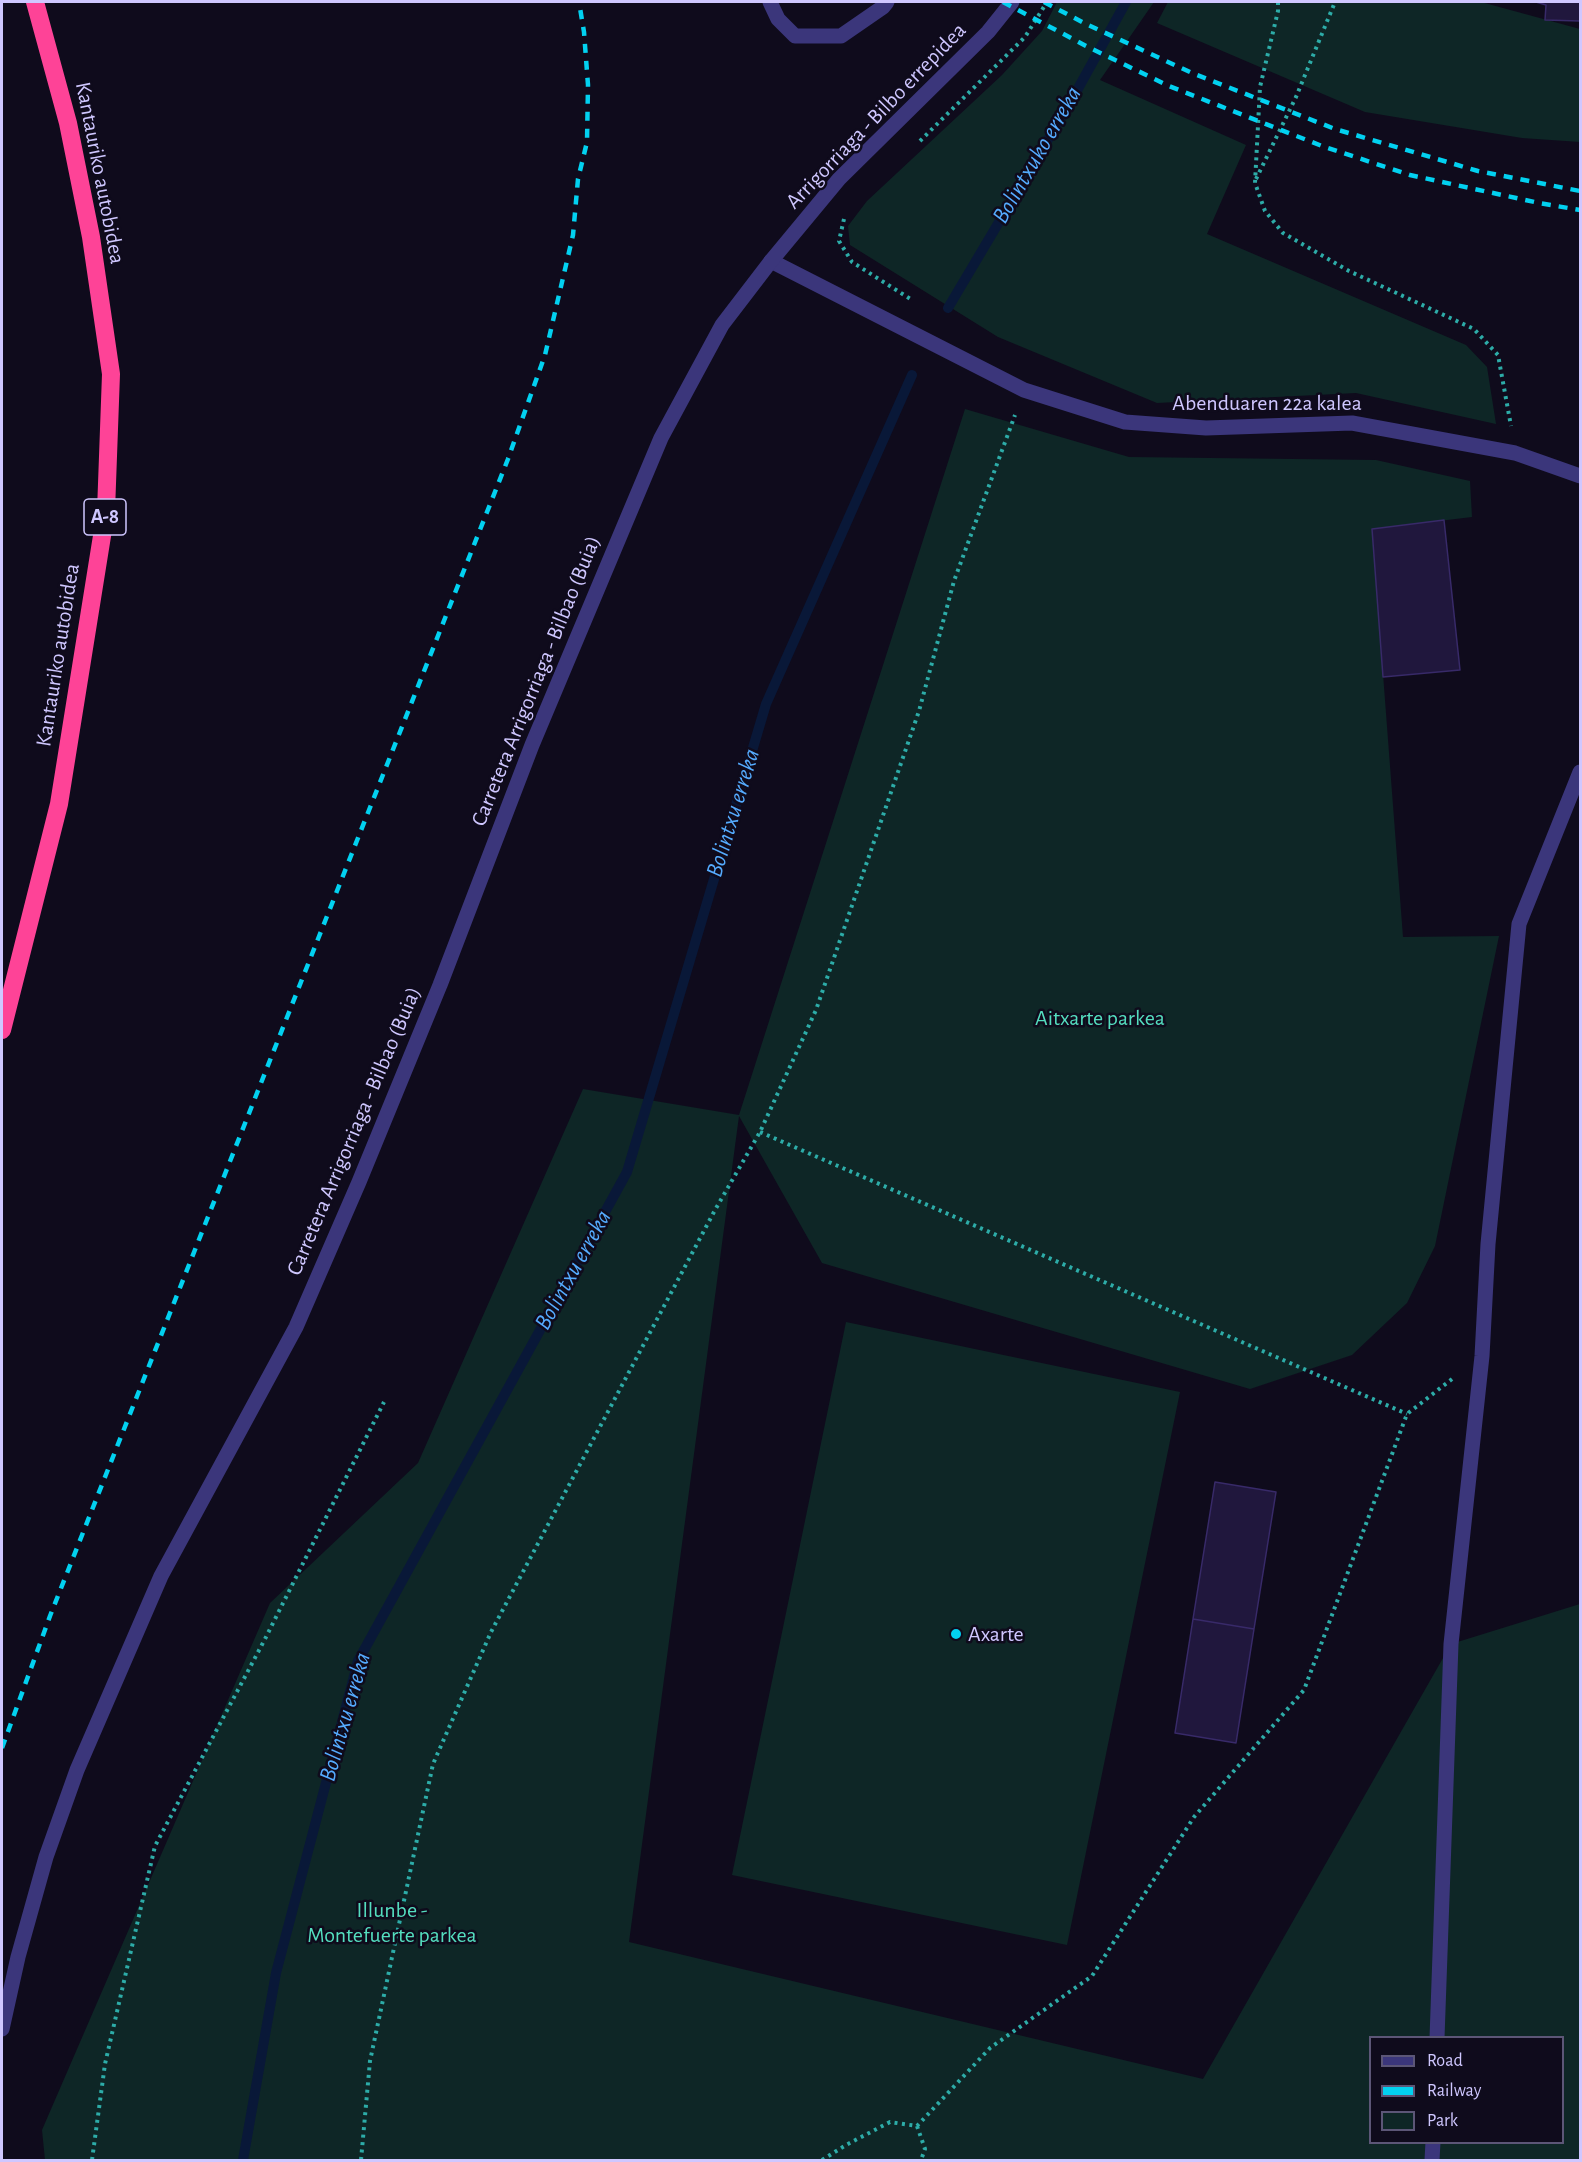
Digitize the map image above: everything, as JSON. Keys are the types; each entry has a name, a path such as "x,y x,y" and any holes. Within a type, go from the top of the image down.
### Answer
{"highway":[{"name":"Kantauriko autobidea","path":"2,1030 59,804 106,511 111,374 91,237 71,134 35,2"}],"street":[{"path":"770,2 778,20 795,36 841,36 883,7 886,2"},
{"name":"Arrigorriaga - Bilbo errepidea","path":"771,261 839,179 988,32 1012,2"},
{"name":"Abenduaren 22a kalea","path":"771,261 1024,390 1125,422 1206,428 1352,423 1515,453 1581,476"},
{"name":"Carretera Arrigorriaga - Bilbao (Buia)","path":"2,2029 18,1957 46,1857 77,1770 147,1608 161,1576 296,1327 440,985 532,745 661,438 722,325 771,261"},
{"path":"1437,2036 1451,1644 1482,1356 1488,1244 1519,924 1581,772"},
{"path":"1432,2160 1433,2144"}],"path":[{"path":"915,145 1025,38 1047,2"},
{"path":"1278,2 1278,11 1260,87 1255,183 1265,211 1283,233 1349,271 1474,329 1498,355 1515,453"},
{"path":"1255,183 1296,96 1335,2"},
{"path":"847,214 842,221 839,241 852,262 919,304"},
{"path":"361,2160 370,2061 433,1764 491,1632 715,1210 760,1132 816,1010 919,711 954,581 1024,390"},
{"path":"760,1132 1407,1414"},
{"path":"917,2126 990,2048 1092,1976 1194,1817 1304,1690 1407,1414 1482,1356"},
{"path":"92,2160 105,2064 155,1846 265,1639 384,1402"},
{"path":"822,2160 890,2122 917,2126"},
{"path":"917,2126 925,2150 921,2160"}],"green space":[{"path":"1057,2 1154,2 1100,80 1246,145 1207,234 1466,345 1487,367 1496,424 1356,393 1157,403 998,337 850,245 848,226 867,201 1002,75 1042,31"},
{"path":"1168,2 1481,2 1580,29 1580,142 1522,138 1365,112 1157,23"},
{"path":"965,409 1129,457 1376,460 1470,481 1472,517 1372,529 1403,937 1499,936 1435,1246 1407,1303 1352,1355 1250,1389 822,1263 739,1116 629,1942 1203,2079 1451,1644 1580,1604 1580,2160 45,2160 42,2130 270,1603 418,1463 583,1089 739,1115"},
{"name":"Axarte","path":"846,1322 1180,1392 1067,1945 732,1875"}],"building":[{"path":"1536,2 1580,2 1580,21 1545,20 1546,5"},
{"path":"1444,520 1460,670 1383,677 1372,529"},
{"path":"1215,1482 1276,1492 1254,1629 1193,1619"},
{"path":"1193,1619 1254,1629 1236,1743 1175,1733"}],"waterway":[{"name":"Bolintxuko erreka","path":"948,308 1075,94 1126,2"},
{"name":"Bolintxu erreka","path":"243,2160 276,1973 358,1661 627,1172 766,704 912,375"}],"railway":[{"path":"2,1748 50,1616 508,459 545,355 573,235 578,179 587,142 588,85 579,2"},
{"path":"1003,2 1169,86 1322,146 1410,175 1580,210"},
{"path":"1044,2 1192,73 1335,129 1478,171 1580,191"}],"place":[{"name":"Axarte","path":"956,1634"}],"park label":[{"name":"Aitxarte parkea","path":"1100,1018"},
{"name":"Illunbe - Montefuerte parkea","path":"392,1922"}]}
